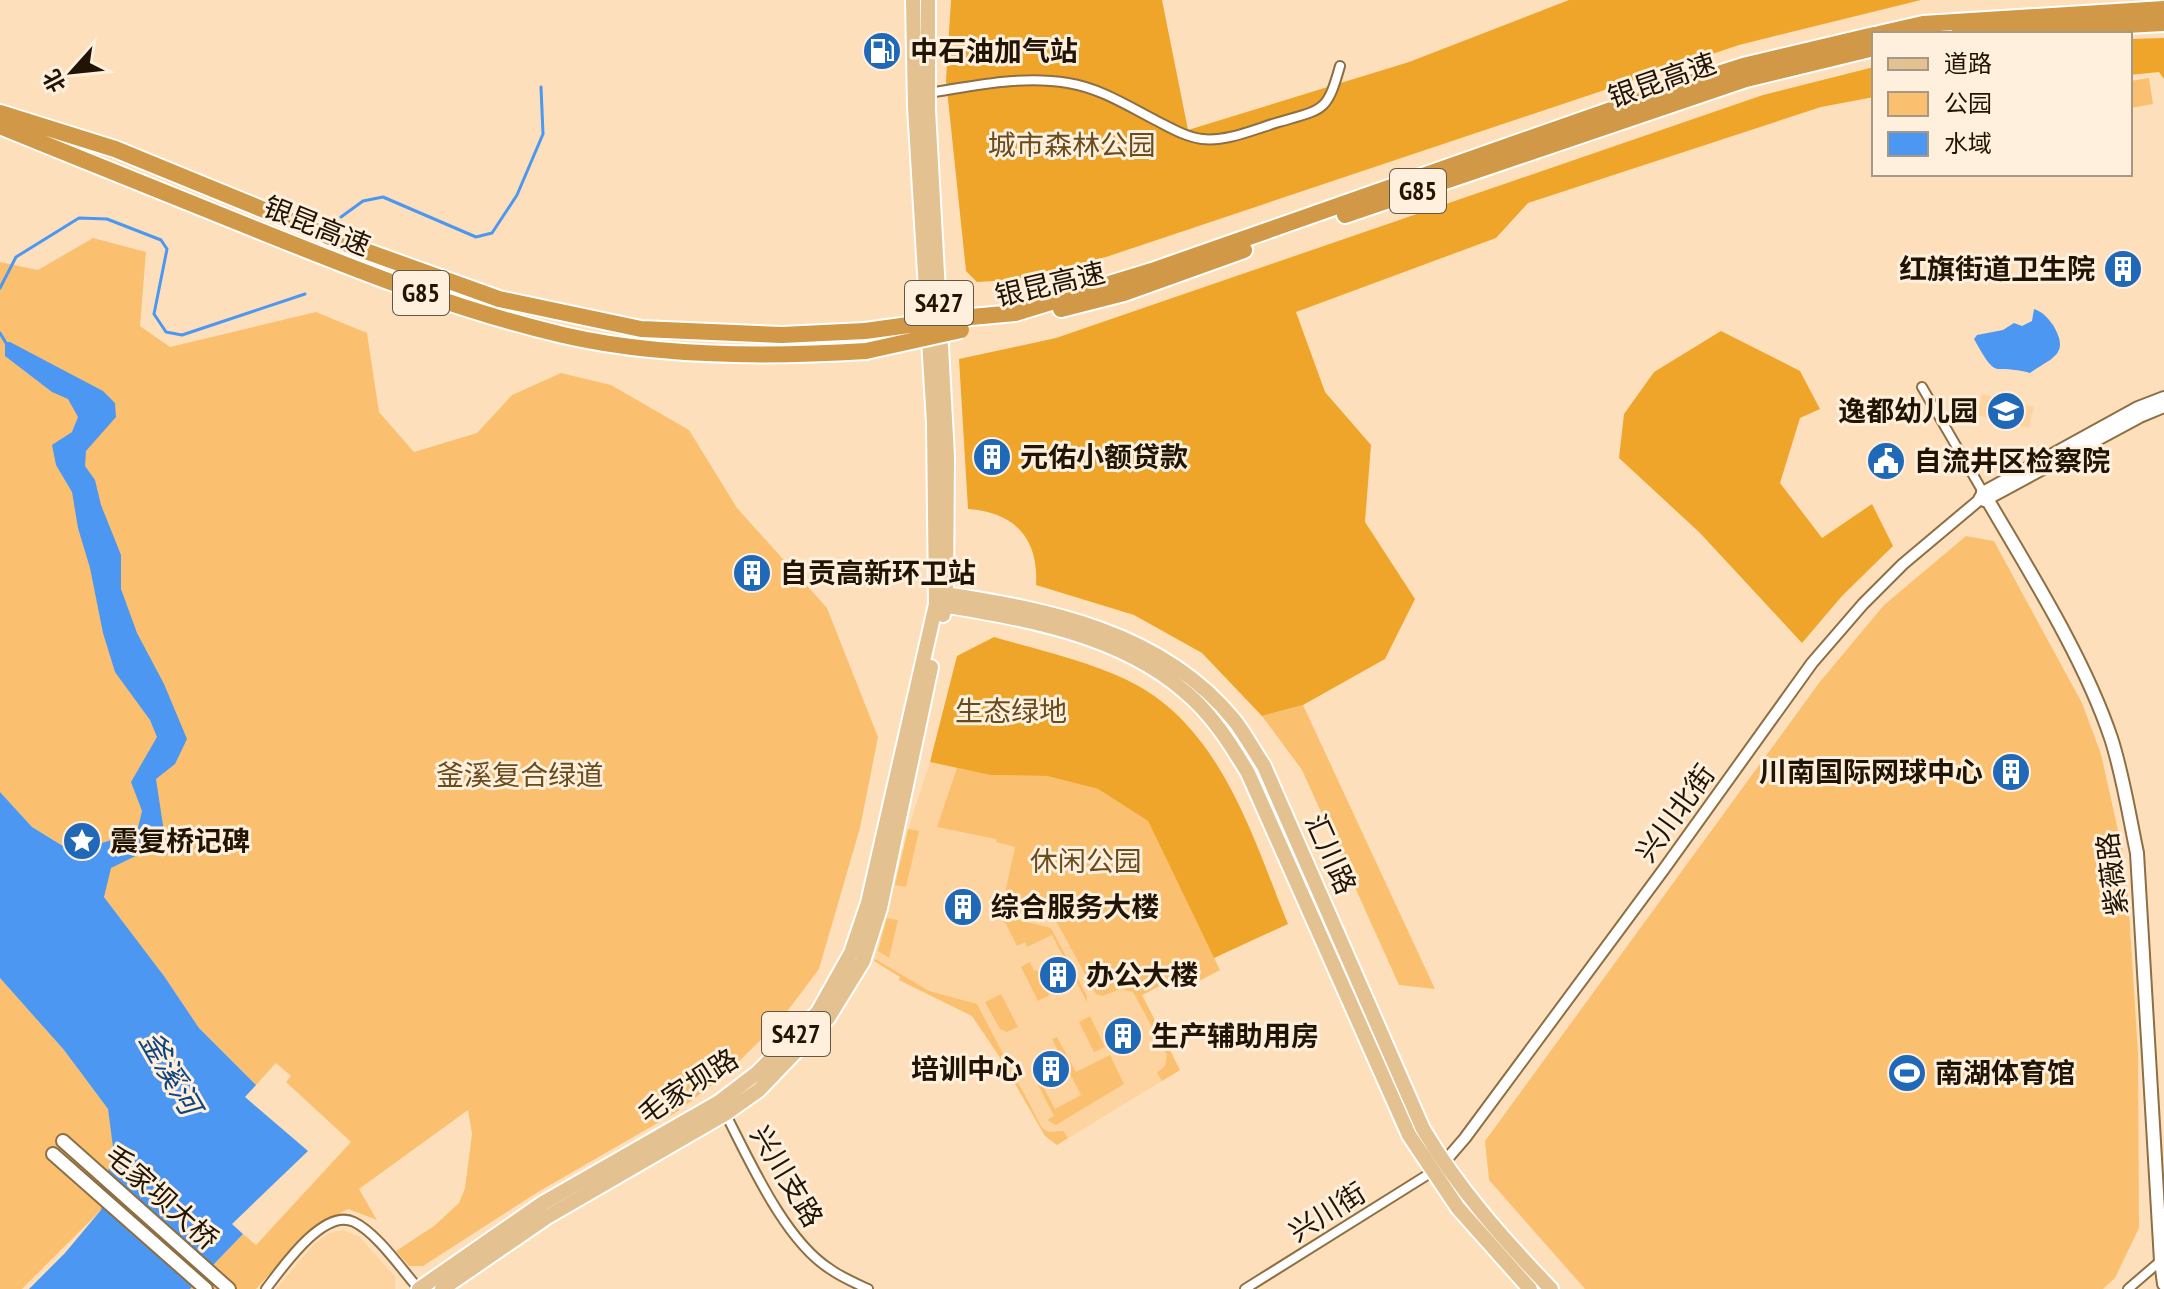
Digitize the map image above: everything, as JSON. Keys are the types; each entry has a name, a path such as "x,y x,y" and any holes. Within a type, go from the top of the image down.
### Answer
{"highway":[{"name":"银昆高速","path":"1890,32 1923,24 2164,9"},
{"path":"1988,32 2164,23"},
{"name":"银昆高速","path":"0,126 465,310 566,336 644,347 732,354 866,351 960,324 1015,313 1152,271 1743,66 1872,36"},
{"name":"银昆高速","path":"0,113 115,149 357,248 499,299 641,329 782,335 1030,317 1124,293 1746,79 1872,48"}],"main road":[{"name":"S427","path":"913,0 915,107 941,599"},
{"name":"S427","path":"928,0 928,93 947,456 941,599"},
{"name":"紫薇路","path":"1983,498 2039,588 2094,696 2111,740 2125,795 2137,853 2164,1284"},
{"name":"毛家坝路","path":"419,1289 543,1203 759,1090 828,1018 863,961 880,908 941,599"},
{"name":"汇川路","path":"941,599 1065,630 1128,654 1184,690 1223,732 1248,773 1409,1135 1551,1289"},
{"name":"毛家坝路","path":"442,1289 547,1217 722,1108"},
{"name":"毛家坝大桥","path":"63,1141 229,1289"},
{"name":"毛家坝大桥","path":"53,1154 206,1289"},
{"name":"汇川路","path":"1438,1168 1458,1208 1530,1289"}],"street":[{"path":"928,93 1011,80 1056,81 1096,89 1181,133 1202,139 1221,138 1323,107 1332,97 1340,66"},
{"path":"1922,387 1983,498"},
{"path":"1983,498 2138,407 2164,397"},
{"path":"1983,498 2164,407"},
{"name":"兴川北街","path":"1438,1168 1664,869 1812,663 1903,564 1983,498"},
{"name":"兴川支路","path":"722,1108 780,1213 803,1247 829,1269 868,1289"},
{"name":"兴川街","path":"1245,1289 1438,1168"},
{"path":"266,1289 314,1232 340,1219 353,1222 369,1233 419,1289"},
{"path":"2128,1289 2162,1260"}],"shaded area":[{"name":"逸都幼儿园","path":"1982,394 2034,407 2029,428 1977,415"},
{"path":"930,762 990,775 1220,970 1195,983 1189,971 1142,995 1180,1070 1057,1145 1045,1136 972,1016 899,980 900,977 874,961 909,826"},
{"path":"343,1230 360,1237 395,1277 395,1289 276,1289 313,1245 329,1233"}],"green space":[{"name":"城市森林公园","path":"951,0 1162,0 1188,130 1409,62 1569,0 1921,0 1739,45 1106,257 1012,280 977,282 966,271 946,80"},
{"path":"2164,38 2164,79 2159,72 2132,75 2132,39"},
{"path":"1872,68 1872,97 1821,107 1528,203 1496,238 1296,312 1325,392 1371,445 1365,522 1415,599 1385,659 1303,705 1262,716 1202,653 1134,615 1036,585 1033,554 1020,530 998,516 968,509 959,359 1056,338 1763,95"},
{"path":"2149,78 2153,104 2132,108 2132,81"},
{"name":"釜溪复合绿道","path":"93,238 146,252 140,326 170,347 316,312 367,333 379,412 414,452 477,433 512,395 561,373 611,385 689,430 737,508 827,608 878,737 860,828 819,969 780,1021 723,1077 675,1113 538,1192 423,1266 409,1266 396,1251 434,1226 459,1203 465,1188 472,1134 468,1110 359,1189 377,1220 348,1209 314,1226 256,1289 190,1289 243,1234 256,1245 351,1142 286,1082 291,1076 276,1063 256,1085 199,1028 104,897 93,844 74,852 32,827 0,792 0,262 38,270"},
{"path":"1721,331 1800,371 1820,409 1800,418 1780,483 1822,538 1872,504 1893,546 1842,596 1802,643 1700,533 1619,458 1624,414 1654,372"},
{"path":"1966,536 1994,541 2082,703 2101,754 2122,848 2138,1053 2139,1228 2115,1278 2103,1289 1585,1289 1489,1180 1485,1141 1819,683 1884,605"},
{"name":"生态绿地","path":"994,637 1078,661 1127,680 1159,700 1187,725 1210,754 1229,786 1288,924 1214,958 1148,821 1098,789 1047,776 990,775 930,762 957,656"},
{"path":"1303,705 1435,989 1399,985 1302,770 1262,716"},
{"name":"休闲公园","path":"957,768 990,775 1047,776 1098,789 1148,821 1220,970 1195,983 1189,971 1142,995 1180,1070 1162,1081 1157,1073 1165,1066 1167,1055 1133,992 1121,989 1102,996 1096,994 1056,921 1002,907 1015,847 996,842 996,839 937,827"},
{"path":"908,829 919,831 906,887 895,885"},
{"path":"1000,915 1051,928 1087,996 1087,1002 1052,935 1027,947 1025,942 1017,946"},
{"path":"887,918 898,920 889,958 878,951"},
{"path":"875,959 929,991 977,1004 1042,1128 1049,1132 1063,1131 1068,1138 1057,1145 1045,1136 972,1016 899,980 900,977"},
{"path":"1030,962 1050,995 1038,1001 1021,967"},
{"path":"0,978 64,1050 108,1109 114,1147 101,1210 22,1289 0,1289"},
{"path":"1001,994 1018,1027 1007,1032 1000,1029 985,1002"},
{"path":"1090,1016 1105,1047 1094,1052 1079,1022"},
{"path":"1057,1037 1076,1072 1110,1055 1124,1084 1056,1125 1047,1120 1054,1116 1032,1073 1035,1071 1055,1109 1081,1095 1052,1039"}],"water":[{"path":"2034,309 2047,317 2058,335 2060,343 2056,355 2030,373 1993,367 1974,339 1977,335 2003,330 2014,323 2022,326 2032,321"},
{"name":"釜溪河","path":"5,342 103,391 115,403 116,417 86,451 85,466 95,480 101,505 121,555 121,589 137,633 164,684 187,739 175,764 156,779 164,832 148,850 111,868 104,897 199,1028 256,1085 245,1097 308,1151 232,1224 243,1234 190,1289 29,1289 101,1210 113,1147 108,1109 64,1050 0,978 0,792 32,827 73,852 137,832 142,811 131,782 157,737 150,720 115,672 103,633 72,492 56,465 52,445 72,432 78,417 68,399 52,392 5,356"}],"waterway":[{"path":"341,217 363,201 383,197 476,237 492,233 517,195 543,134 541,87"},
{"path":"0,288 16,257 79,218 107,219 161,240 167,249 154,314 166,332 182,335 305,294"},
{"path":"0,333 6,343"}],"place":[{"name":"中石油加气站","path":"882,51"},
{"name":"红旗街道卫生院","path":"2123,269"},
{"name":"逸都幼儿园","path":"2006,411"},
{"name":"元佑小额贷款","path":"992,457"},
{"name":"自流井区检察院","path":"1886,461"},
{"name":"自贡高新环卫站","path":"752,573"},
{"name":"川南国际网球中心","path":"2011,772"},
{"name":"震复桥记碑","path":"82,841"},
{"name":"综合服务大楼","path":"963,907"},
{"name":"办公大楼","path":"1058,975"},
{"name":"生产辅助用房","path":"1123,1036"},
{"name":"培训中心","path":"1051,1069"},
{"name":"南湖体育馆","path":"1907,1073"}]}
